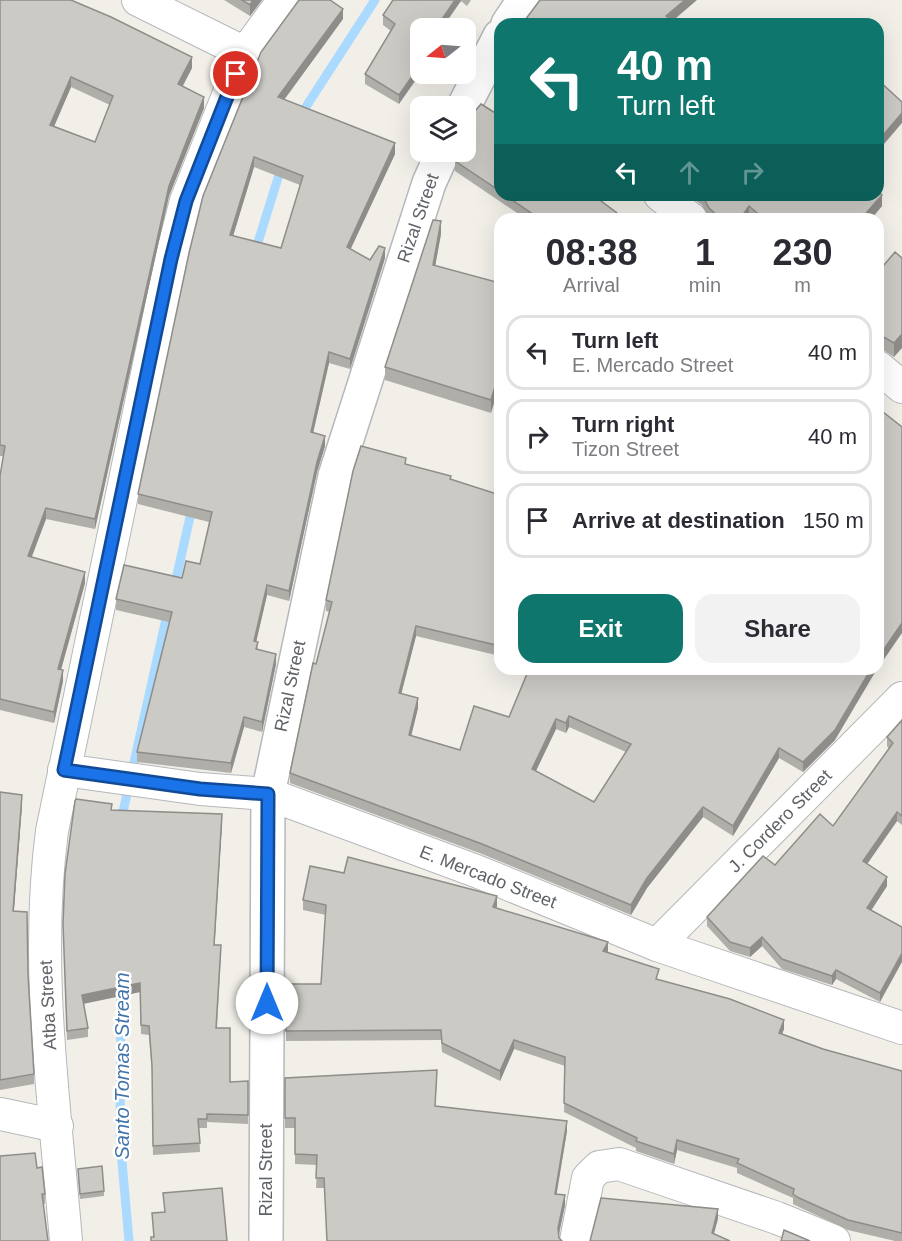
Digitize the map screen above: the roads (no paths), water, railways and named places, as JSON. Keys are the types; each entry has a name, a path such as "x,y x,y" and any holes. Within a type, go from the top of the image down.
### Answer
{"street":[{"path":"138,0 245,53"},
{"name":"Atba Street","path":"66,1241 46,984 46,871 64,770 171,259 186,201 245,53 284,0"},
{"path":"513,18 524,0"},
{"path":"469,96 494,50"},
{"name":"Rizal Street","path":"266,1241 268,794 334,476 429,183 438,162"},
{"path":"668,201 683,213"},
{"path":"884,372 902,387"},
{"name":"J. Cordero Street","path":"657,945 902,698"},
{"name":"E. Mercado Street","path":"64,770 200,789 268,794 476,870 657,945 902,1028"},
{"path":"0,1114 57,1126"},
{"path":"576,1241 588,1178 599,1167 619,1164 777,1218 834,1241"}],"waterway":[{"name":"Santo Tomas Stream","path":"300,116 375,0"},
{"name":"Santo Tomas Stream","path":"255,252 282,165"},
{"name":"Santo Tomas Stream","path":"174,588 192,508"},
{"name":"Santo Tomas Stream","path":"123,822 123,812 168,610"},
{"name":"Santo Tomas Stream","path":"121,986 120,1139 129,1241"}]}
